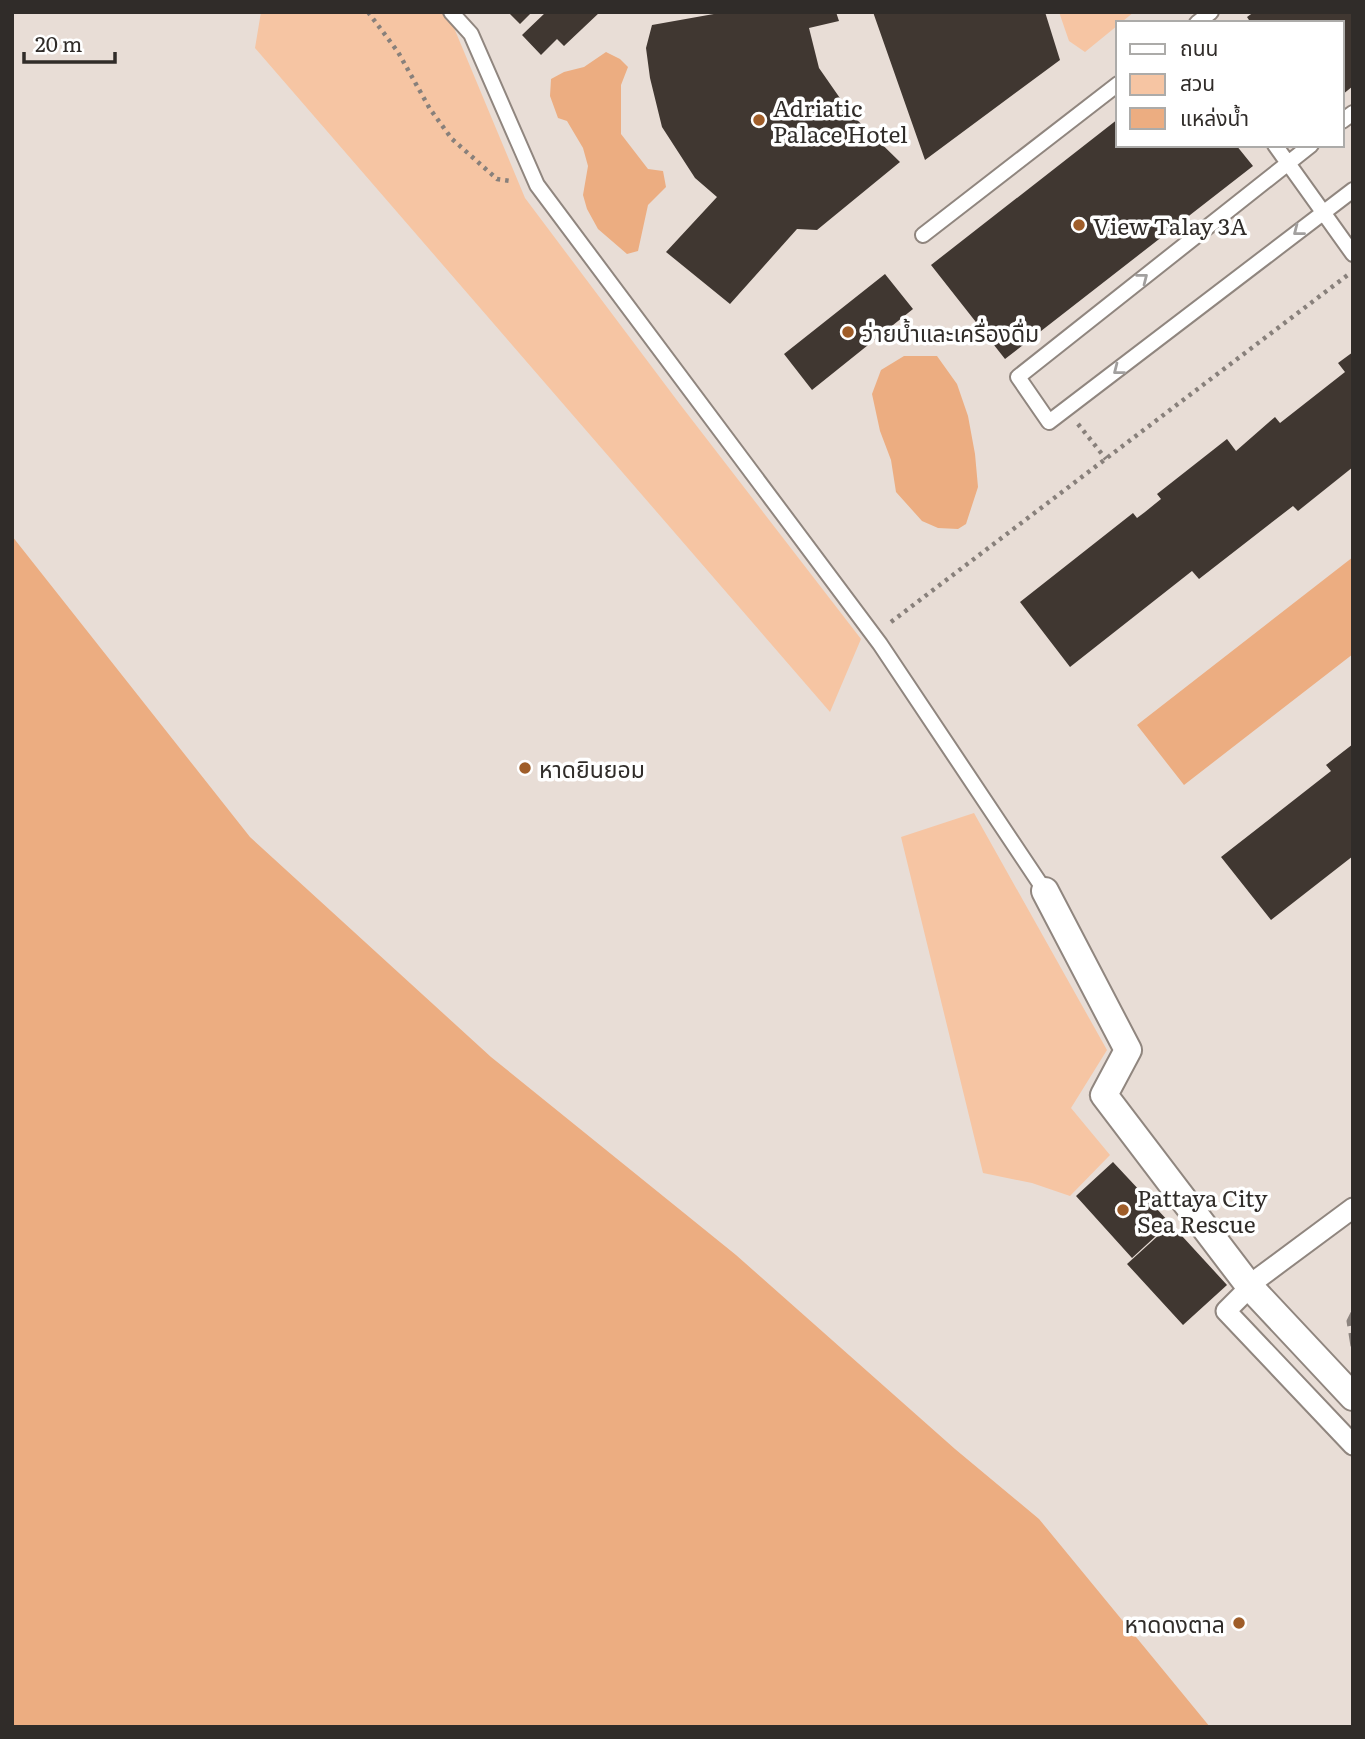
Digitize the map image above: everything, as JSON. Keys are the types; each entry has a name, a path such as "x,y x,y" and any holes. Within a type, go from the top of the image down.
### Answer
{"street":[{"path":"1045,891 1128,1050 1104,1094 1250,1287 1353,1397"},
{"path":"1353,1208 1250,1287 1226,1311 1353,1445"}],"lane":[{"path":"451,12 471,34 537,185 880,644 1045,891"},
{"path":"923,234 1116,86"},
{"path":"1276,147 1353,254"},
{"path":"1308,147 1018,377 1049,422 1353,190"}],"path":[{"path":"368,12 398,52 430,109 452,139 497,179 537,185"},
{"path":"898,618 1353,271"},
{"path":"1067,409 1106,459"}],"green space":[{"path":"261,12 442,12 452,23 525,198 861,639 830,712 255,48"},
{"path":"1059,12 1134,12 1123,21 1116,21 1116,27 1085,52 1069,41"},
{"path":"974,813 1107,1050 1071,1108 1110,1155 1070,1196 1032,1183 983,1173 901,837"}],"water":[{"path":"606,52 620,59 628,67 621,85 621,134 648,169 663,171 666,187 648,205 638,251 627,254 598,229 587,209 583,195 588,166 583,148 567,121 558,118 550,96 551,79 564,72 584,67"},
{"path":"904,356 937,356 957,384 968,416 978,487 966,524 958,529 938,528 922,521 896,492 891,460 880,431 872,394 881,370"},
{"path":"12,536 250,837 491,1057 736,1255 955,1449 1039,1519 1210,1727 12,1727"},
{"path":"1353,557 1353,654 1184,785 1137,725"}],"building":[{"path":"508,12 532,12 520,24"},
{"path":"546,12 600,12 564,46 557,39 541,55 522,35"},
{"name":"Adriatic Palace Hotel","path":"725,12 836,12 839,21 809,28 819,68 851,114 900,162 817,230 797,229 730,304 666,252 717,197 695,178 662,127 646,48 652,25"},
{"path":"873,12 1045,12 1060,60 925,160"},
{"path":"1254,12 1353,12 1353,86 1344,93 1344,21 1250,21 1247,17"},
{"name":"View Talay 3A","path":"1116,121 1116,147 1238,147 1253,166 1005,359 931,265"},
{"name":"ว่ายน้ำและเครื่องดื่ม","path":"885,274 913,309 812,390 784,354"},
{"path":"1353,352 1353,467 1298,511 1293,506 1199,579 1192,571 1070,667 1020,602 1133,513 1137,518 1145,512 1161,499 1157,494 1227,439 1236,451 1275,417 1280,423 1345,372 1338,363"},
{"path":"1353,744 1353,856 1271,920 1221,857 1331,771 1326,765"},
{"name":"Pattaya City Sea Rescue","path":"1113,1162 1170,1223 1132,1258 1076,1196"},
{"path":"1171,1224 1227,1285 1183,1325 1127,1264"}],"railway":[{"path":"1353,1313 1349,1321 1353,1346"}],"place":[{"name":"Adriatic Palace Hotel","path":"759,120"},
{"name":"View Talay 3A","path":"1079,225"},
{"name":"ว่ายน้ำและเครื่องดื่ม","path":"848,332"},
{"name":"หาดยินยอม","path":"525,768"},
{"name":"Pattaya City Sea Rescue","path":"1123,1210"},
{"name":"หาดดงตาล","path":"1239,1623"}]}
